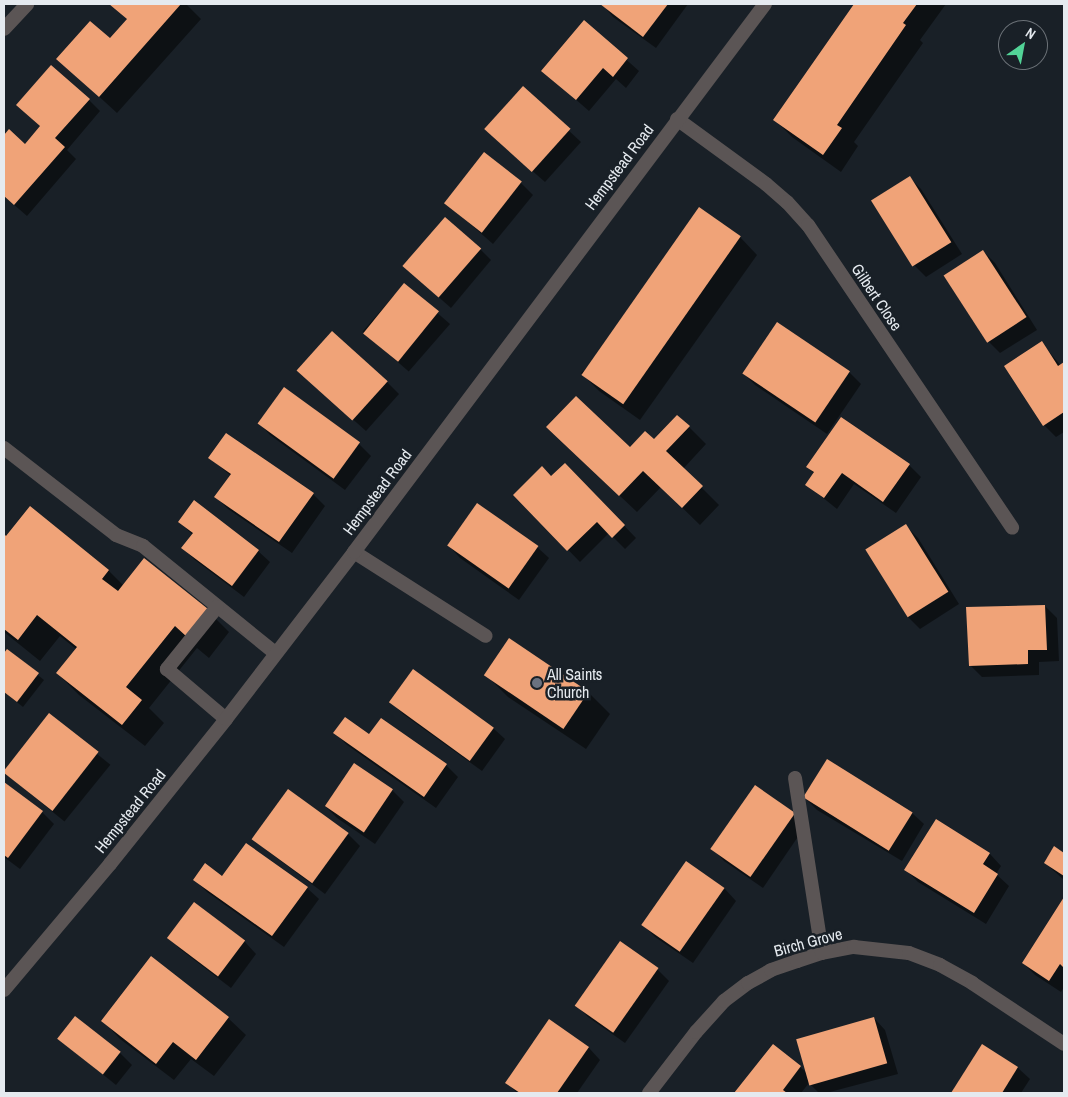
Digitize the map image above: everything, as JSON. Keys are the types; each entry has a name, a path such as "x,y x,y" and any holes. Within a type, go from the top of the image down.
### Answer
{"street":[{"path":"4,29 27,4"},
{"name":"Hempstead Road","path":"4,990 110,864 226,719 354,552 765,4"},
{"name":"Gilbert Close","path":"677,119 766,184 787,202 808,225 1012,528"},
{"path":"4,448 116,534 143,546 276,653"},
{"path":"354,552 486,636"},
{"path":"217,607 166,669 226,719"},
{"path":"795,778 822,953"},
{"name":"Birch Grove","path":"649,1093 696,1032 724,1001 748,983 771,970 822,953 854,947 909,953 940,965 972,983 1064,1044"}],"building":[{"path":"109,4 181,4 99,97 56,59 90,21 110,38 127,19"},
{"path":"600,4 668,4 643,37"},
{"path":"854,4 917,4 903,23 906,25 837,125 842,128 823,155 773,120"},
{"path":"584,20 628,58 613,77 603,68 576,100 541,71"},
{"path":"51,65 90,99 55,138 65,147 14,205 4,196 4,135 9,129 25,144 40,126 16,105"},
{"path":"523,86 571,129 532,172 484,129"},
{"path":"484,152 522,182 482,233 444,203"},
{"path":"910,176 951,242 912,267 871,200"},
{"path":"699,207 741,236 623,404 581,375"},
{"path":"445,217 481,248 439,298 402,266"},
{"path":"983,250 1027,317 987,343 944,276"},
{"path":"404,283 439,311 398,362 363,334"},
{"path":"777,322 850,371 815,423 742,373"},
{"path":"332,331 388,381 352,421 297,370"},
{"path":"1042,341 1058,366 1064,362 1064,412 1043,426 1004,366"},
{"path":"284,387 360,442 334,479 258,423"},
{"path":"576,396 630,447 645,431 654,439 677,415 690,426 666,451 703,486 682,508 643,471 619,496 546,427"},
{"path":"841,417 910,464 883,502 842,473 824,498 805,485 814,472 806,467"},
{"path":"226,433 314,493 279,542 214,497 231,474 208,458"},
{"path":"565,463 625,525 612,538 597,522 567,551 513,495 542,466 551,476"},
{"path":"194,500 259,550 232,586 181,548 193,533 178,522"},
{"path":"477,503 538,546 509,589 447,546"},
{"path":"30,506 109,570 102,579 118,591 144,558 208,609 187,637 175,626 126,687 142,700 122,725 56,673 77,647 37,615 18,640 4,629 4,534 6,536"},
{"path":"906,524 948,592 908,617 865,549"},
{"path":"1045,605 1047,650 1028,650 1028,664 969,666 966,607"},
{"name":"All Saints Church","path":"509,638 589,692 563,729 484,675"},
{"path":"7,649 39,673 17,702 4,692 4,653"},
{"path":"413,669 494,728 470,761 389,702"},
{"path":"49,713 99,752 52,811 4,773"},
{"path":"345,717 369,734 381,718 447,764 424,797 333,733"},
{"path":"827,759 913,813 889,851 803,797"},
{"path":"354,763 393,789 364,832 325,806"},
{"path":"4,782 43,811 8,858 4,855"},
{"path":"755,785 795,813 750,877 710,849"},
{"path":"288,789 349,833 312,883 252,839"},
{"path":"936,819 990,853 983,864 998,874 974,913 904,870"},
{"path":"246,843 308,887 272,936 193,880 205,863 222,876"},
{"path":"1054,846 1064,853 1064,876 1044,863"},
{"path":"686,861 725,888 680,952 641,925"},
{"path":"1064,897 1064,968 1060,964 1049,981 1022,963"},
{"path":"194,902 245,941 218,976 167,938"},
{"path":"620,941 659,968 613,1033 575,1006"},
{"path":"151,956 229,1017 196,1060 173,1042 156,1064 101,1021"},
{"path":"75,1016 121,1052 103,1075 57,1039"},
{"path":"874,1017 887,1063 809,1085 796,1039"},
{"path":"549,1019 589,1047 557,1093 520,1093 505,1083"},
{"path":"773,1044 801,1066 783,1090 787,1093 734,1093"},
{"path":"982,1044 1018,1067 1002,1093 951,1093"}],"place":[{"name":"All Saints Church","path":"537,683"}]}
